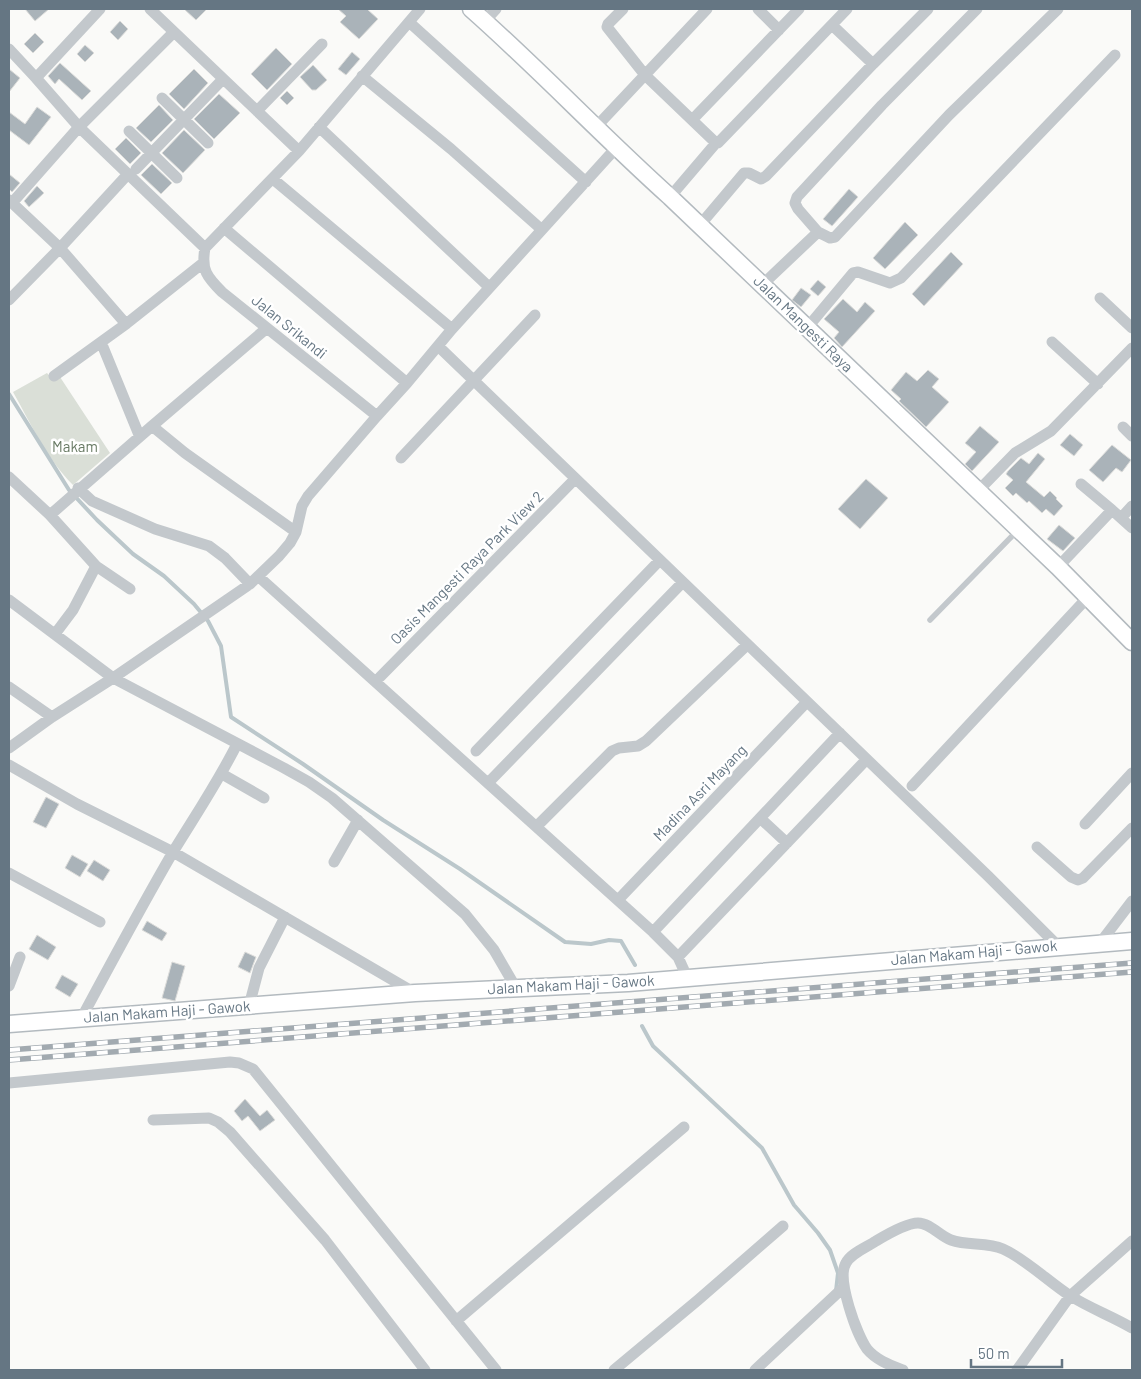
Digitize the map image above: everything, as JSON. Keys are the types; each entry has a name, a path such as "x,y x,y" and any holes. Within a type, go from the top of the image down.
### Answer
{"street":[{"path":"36,78 100,9"},
{"path":"150,9 299,151"},
{"path":"54,376 126,324 203,263 205,248 299,151 420,9"},
{"name":"Jalan Mangesti Raya","path":"471,9 1058,567 1132,642"},
{"path":"485,21 496,9"},
{"path":"623,9 607,27 645,75 716,142"},
{"path":"596,127 707,9"},
{"path":"758,9 778,30"},
{"path":"692,120 799,9"},
{"path":"670,197 716,142 720,142 847,9"},
{"path":"700,225 744,173 749,173 761,179 766,176 872,64 928,9"},
{"path":"977,9 882,105 797,197 795,203 798,209 818,232 830,238 835,238 949,115 1058,9"},
{"path":"409,22 586,182"},
{"path":"832,25 872,64"},
{"path":"126,324 60,248 10,202 79,127 174,32"},
{"path":"257,111 322,44"},
{"path":"807,328 853,273 858,272 890,283 902,278 1114,55"},
{"path":"11,58 36,78 79,127 132,172 205,248"},
{"path":"362,76 451,149 541,229"},
{"path":"9,300 223,79"},
{"path":"162,98 208,144"},
{"path":"319,128 489,287"},
{"path":"129,131 177,178"},
{"path":"9,748 52,716 113,678 255,581 279,556 296,532 300,511 305,500 489,287 616,148"},
{"path":"273,179 452,329"},
{"path":"224,228 407,383"},
{"path":"762,285 818,232"},
{"name":"Jalan Srikandi","path":"203,263 210,280 222,292 377,416"},
{"path":"1100,298 1132,328"},
{"path":"400,458 534,315"},
{"path":"50,515 139,435 267,328"},
{"path":"101,342 139,435"},
{"path":"1052,342 1098,384"},
{"path":"438,346 1058,946"},
{"path":"978,491 1015,453 1051,431 1132,348"},
{"path":"152,426 185,453 296,532"},
{"path":"1123,427 1132,436"},
{"path":"9,477 50,515 96,566 130,589"},
{"name":"Oasis Mangesti Raya Park View 2","path":"380,677 575,479"},
{"path":"1081,484 1132,528"},
{"path":"75,492 92,502 146,525 209,546 255,581 488,783 653,932 678,957 687,977"},
{"path":"1121,518 1132,506"},
{"path":"1058,567 1112,510"},
{"path":"476,751 660,560"},
{"path":"55,634 73,610 96,566"},
{"path":"488,783 682,583"},
{"path":"912,786 1088,597"},
{"path":"9,600 113,678 308,782 358,820 465,914 494,950 516,988"},
{"path":"538,825 612,751 619,748 638,746 646,741 747,645"},
{"path":"9,688 52,716"},
{"name":"Madina Asri Mayang","path":"618,900 804,706"},
{"path":"653,932 840,733"},
{"path":"81,1019 173,852 222,774 237,744"},
{"path":"678,957 866,760"},
{"path":"9,765 77,804 173,852 415,993"},
{"path":"1085,824 1132,773"},
{"path":"222,774 264,798"},
{"path":"760,818 787,843"},
{"path":"334,862 358,820"},
{"path":"1037,847 1071,877 1078,880 1083,878 1132,828"},
{"path":"9,873 100,922"},
{"path":"1100,943 1132,901"},
{"path":"249,1006 259,968 285,917"},
{"name":"Jalan Makam Haji - Gawok","path":"9,1024 415,993 648,981 1132,941"},
{"path":"9,986 20,957"},
{"path":"9,1083 230,1062 248,1066 253,1069 496,1370"},
{"path":"153,1120 209,1118 218,1122 230,1132 325,1240 425,1370"},
{"path":"456,1321 684,1127"},
{"path":"903,1370 880,1360 867,1349 858,1333 840,1290 843,1269 849,1259 885,1236 912,1224 918,1223 931,1228 950,1240 990,1245 1005,1250 1070,1296 1132,1328"},
{"path":"614,1370 783,1226"},
{"path":"1017,1370 1070,1296 1132,1241"},
{"path":"755,1370 840,1290"}],"lane":[{"path":"930,620 1018,530"}],"green space":[{"name":"Makam","path":"47,373 54,381 60,377 110,453 73,485 47,453 13,392"}],"building":[{"path":"25,9 49,9 35,21"},
{"path":"184,9 207,9 196,20"},
{"path":"338,9 367,9 378,19 359,39 340,22 346,16"},
{"path":"120,21 128,29 118,40 110,32"},
{"path":"35,33 44,42 33,53 24,44"},
{"path":"85,45 94,53 85,62 77,54"},
{"path":"276,48 292,64 267,90 251,74"},
{"path":"352,52 360,59 346,75 338,69"},
{"path":"60,63 91,91 82,100 59,79 55,84 48,76"},
{"path":"313,65 327,80 316,90 312,90 300,77"},
{"path":"9,69 20,78 9,92"},
{"path":"194,69 208,83 184,109 169,94"},
{"path":"287,91 294,98 287,105 280,98"},
{"path":"219,94 240,113 214,139 194,119"},
{"path":"159,105 173,120 151,142 136,128"},
{"path":"37,107 51,117 29,145 9,130 9,112 25,124"},
{"path":"184,130 205,150 183,173 162,153"},
{"path":"126,138 141,153 130,164 115,149"},
{"path":"152,164 172,183 161,194 141,175"},
{"path":"9,174 20,183 12,192 9,189"},
{"path":"37,186 44,193 29,207 24,201"},
{"path":"849,189 858,197 832,226 823,219"},
{"path":"905,222 918,235 885,269 873,258"},
{"path":"951,252 963,264 924,306 912,294"},
{"path":"818,280 826,287 818,296 810,289"},
{"path":"801,288 811,295 801,307 792,300"},
{"path":"843,299 857,312 865,302 875,311 842,347 834,338 839,332 824,319"},
{"path":"928,370 939,379 932,387 949,402 926,427 899,401 901,399 891,390 906,372 917,381"},
{"path":"980,426 999,442 972,471 965,464 976,452 965,443"},
{"path":"1070,434 1083,445 1074,456 1060,445"},
{"path":"1112,445 1131,460 1122,472 1116,468 1103,482 1089,470"},
{"path":"1038,453 1045,459 1026,482 1044,497 1050,491 1057,498 1063,506 1054,516 1046,509 1042,513 1029,501 1027,503 1016,493 1013,496 1005,488 1013,480 1006,474 1008,471 1021,458 1029,464"},
{"path":"866,479 888,498 860,529 838,509"},
{"path":"1059,525 1075,538 1063,551 1047,539"},
{"path":"46,797 59,804 46,828 33,822"},
{"path":"72,855 88,864 80,877 65,868"},
{"path":"94,860 110,870 103,881 87,871"},
{"path":"147,921 167,933 162,941 142,930"},
{"path":"37,935 56,947 48,960 29,949"},
{"path":"245,952 256,957 250,973 238,967"},
{"path":"172,962 185,966 175,1001 162,998"},
{"path":"62,975 78,984 70,997 55,988"},
{"path":"245,1099 260,1116 267,1110 275,1120 260,1131 248,1116 242,1121 234,1111"}],"waterway":[{"path":"9,394 69,490 133,554 164,576 194,604 208,621 221,646 231,717 383,820 460,869 565,942 591,944 609,940 621,941 635,965"},
{"path":"642,1026 653,1046 762,1148 794,1205 830,1250 838,1273 836,1291"}],"railway":[{"path":"9,1050 1132,963"},
{"path":"9,1060 1132,972"}]}
